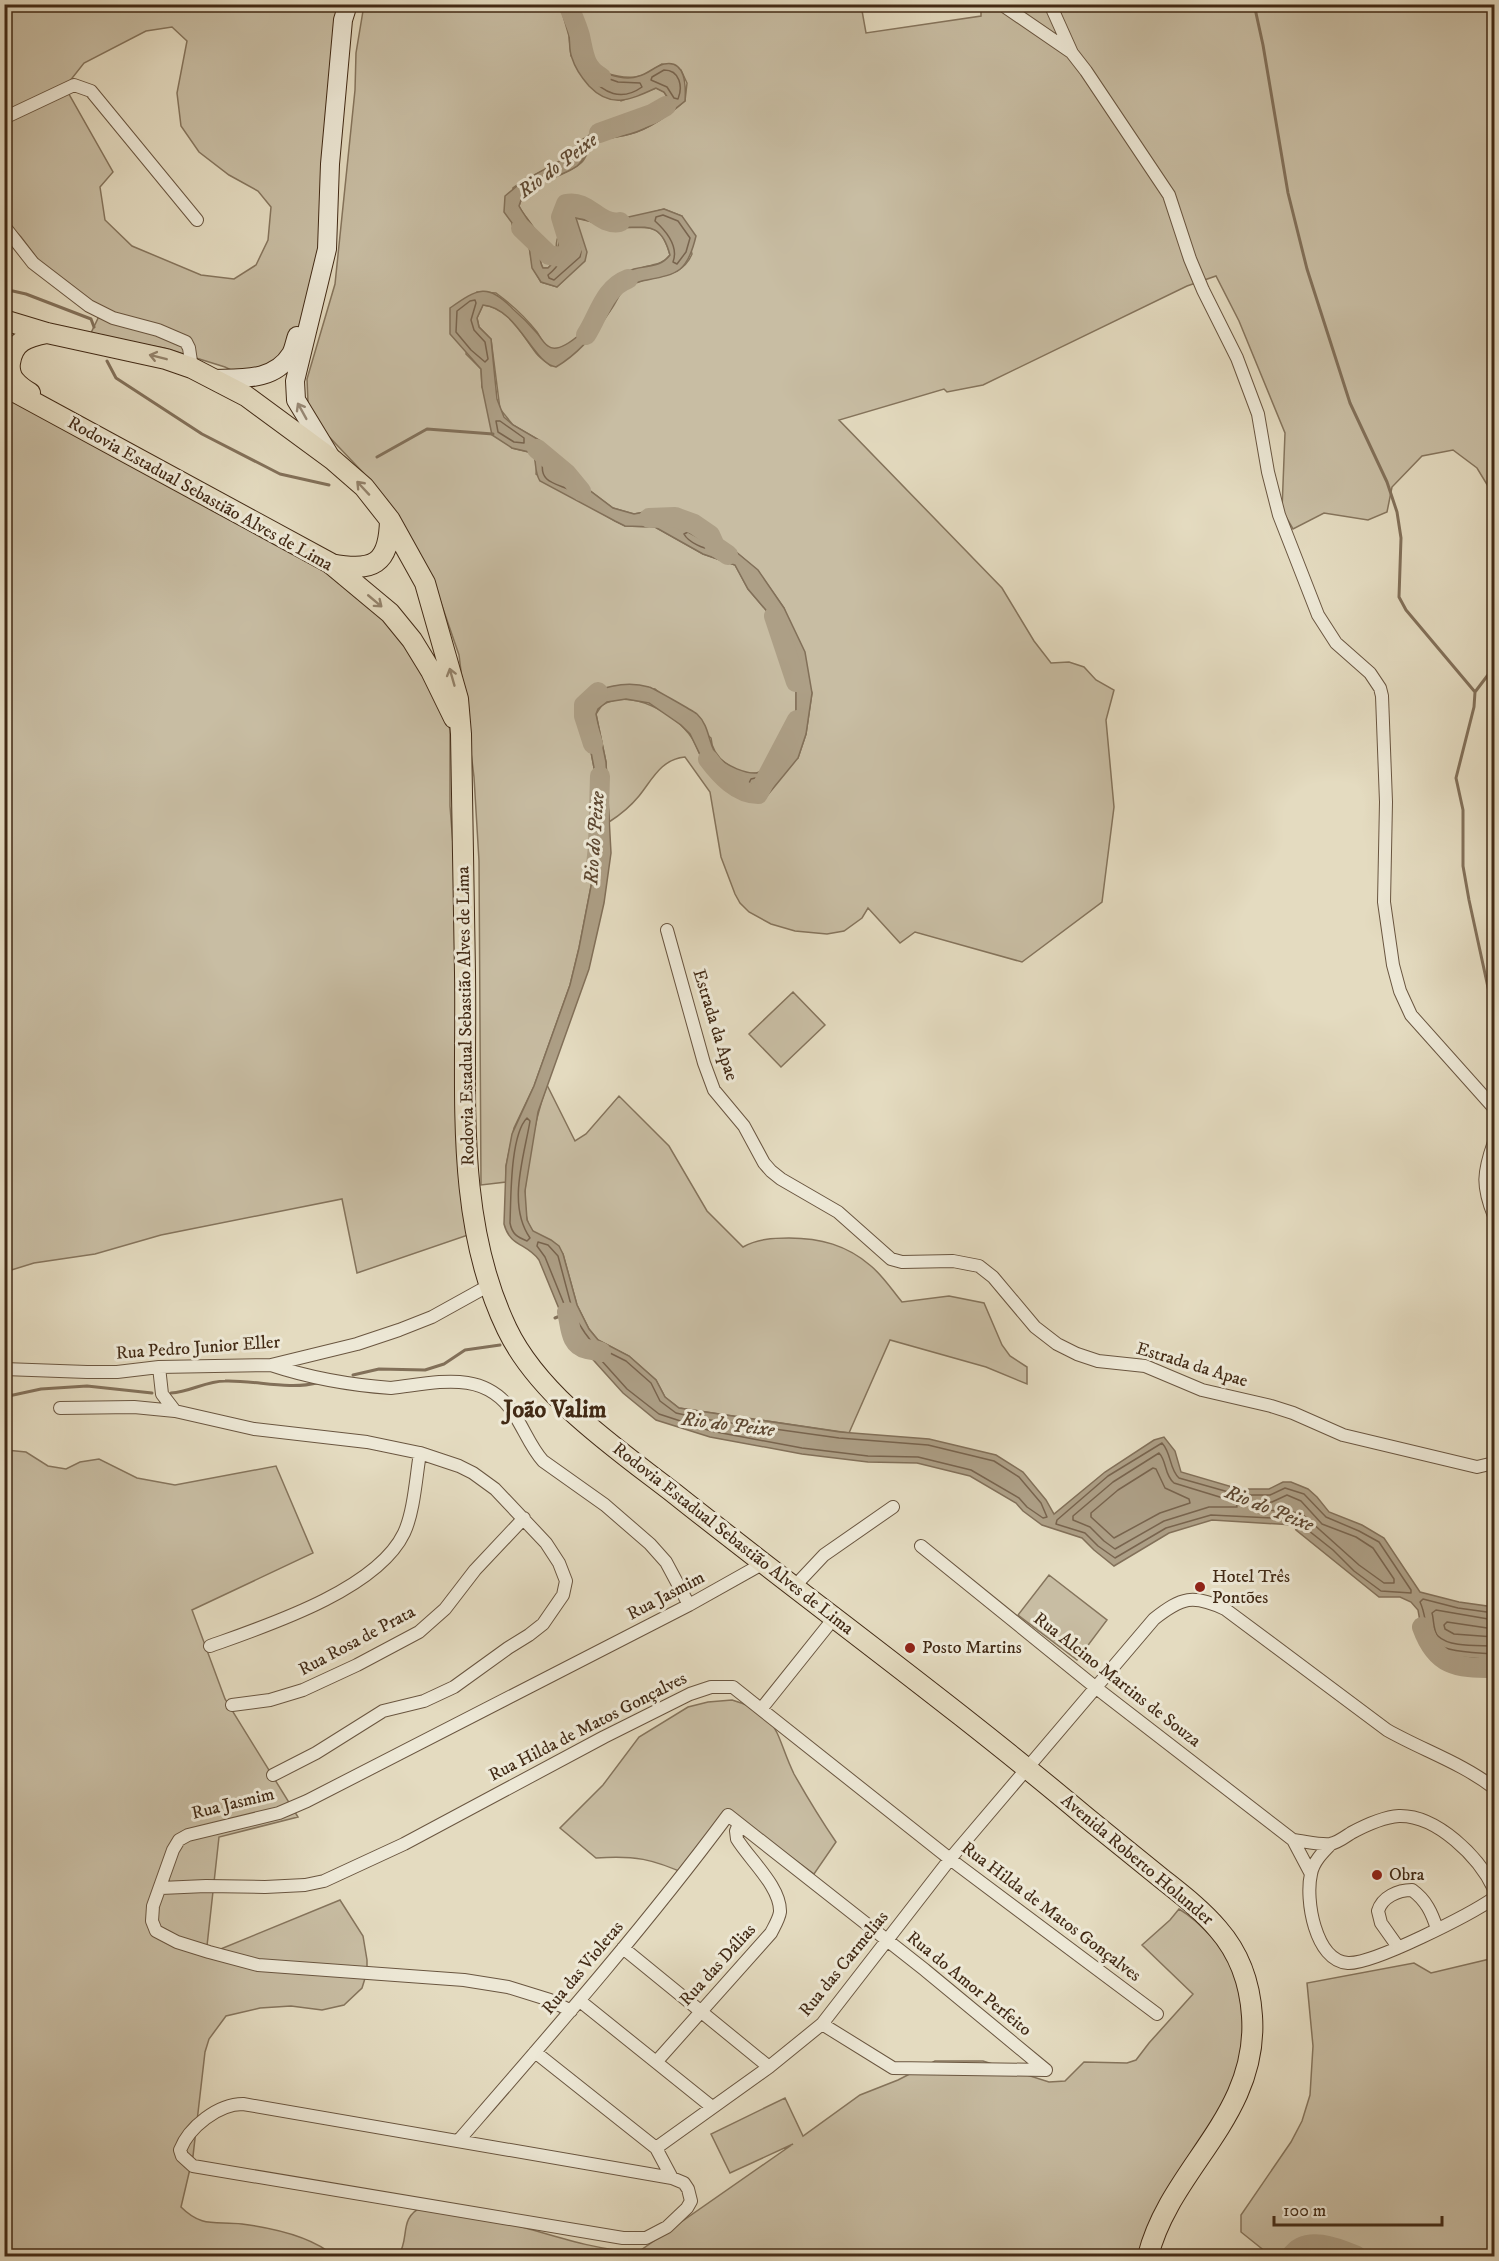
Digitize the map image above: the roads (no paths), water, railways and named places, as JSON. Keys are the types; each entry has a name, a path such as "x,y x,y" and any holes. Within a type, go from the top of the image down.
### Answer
{"main road":[{"path":"333,460 296,400 295,381 327,249 330,164 343,20 348,4"},
{"path":"212,379 257,378 276,369 291,354 327,249"},
{"name":"Rodovia Estadual Sebastião Alves de Lima","path":"4,320 47,333 166,359 192,368 246,396 333,460 364,487 390,520 425,583 458,699 461,735 465,1130 477,1242 488,1287 521,1357 549,1390 623,1453 762,1564 1027,1767"},
{"path":"47,333 32,336 16,345 11,355 9,368 13,380 52,412"},
{"name":"Rodovia Estadual Sebastião Alves de Lima","path":"4,386 330,563 390,613 412,640 431,671 461,735"},
{"path":"330,563 352,568 371,564 384,555 390,542 390,520"},
{"name":"Avenida Roberto Holunder","path":"1027,1767 1207,1917 1231,1946 1240,1963 1249,1992 1252,2042 1246,2076 1220,2128 1162,2220 1148,2256"}],"street":[{"path":"1001,4 1072,53"},
{"path":"1050,4 1072,53 1169,195 1194,270 1237,358 1258,414 1272,491 1302,578 1329,634 1342,649 1370,673 1380,688 1386,802 1384,902 1393,965 1400,991 1412,1015 1494,1108"},
{"path":"4,118 74,85 91,91 197,220"},
{"path":"4,226 33,263 89,306 113,318 158,330 186,342 192,368"},
{"name":"Estrada da Apae","path":"667,930 704,1063 714,1090 744,1126 764,1163 771,1171 838,1212 891,1259 902,1262 952,1260 979,1266 993,1277 1035,1327 1058,1344 1077,1354 1098,1361 1145,1366 1202,1390 1271,1406 1343,1435 1362,1440 1477,1467 1494,1463"},
{"path":"1494,1142 1485,1172 1485,1184 1486,1197 1494,1216"},
{"name":"Rua Pedro Junior Eller","path":"4,1369 117,1372 159,1367 271,1365 357,1344 399,1330 432,1317 488,1287"},
{"path":"271,1365 315,1378 379,1387 460,1382 480,1385 492,1390 500,1395 513,1412 543,1461 605,1505 650,1544 666,1562 689,1605"},
{"path":"159,1367 162,1394 175,1411"},
{"path":"60,1408 134,1407 175,1411 254,1429 367,1442 420,1453 459,1466 495,1489 546,1543 559,1563 566,1581 563,1595 543,1624 454,1687 424,1701 383,1711 316,1753 273,1775"},
{"path":"210,1646 273,1623 352,1586 368,1574 384,1559 404,1532 420,1453"},
{"path":"794,1588 824,1555 893,1507"},
{"name":"Rua Rosa de Prata","path":"232,1705 270,1700 303,1690 419,1632 446,1609 475,1570 524,1518"},
{"name":"Rua Alcino Martins de Souza","path":"921,1546 1095,1687 1293,1840 1311,1874 1312,1918 1319,1940 1328,1953 1339,1960 1348,1963 1371,1958 1437,1929 1494,1898"},
{"name":"Rua Jasmim","path":"571,2011 550,2000 508,1987 464,1980 258,1965 177,1942 156,1930 152,1916 175,1845 188,1835 279,1813 307,1802 689,1605 762,1564"},
{"name":"Rua das Carmelias","path":"656,2148 769,2067 822,2024 950,1859 1154,1619 1171,1606 1189,1600 1204,1599 1225,1609 1387,1730 1414,1746 1467,1769 1494,1788"},
{"path":"762,1708 834,1618"},
{"name":"Rua Hilda de Matos Gonçalves","path":"161,1888 265,1887 305,1885 324,1881 404,1844 604,1737 690,1694 711,1687 733,1687 950,1859 1157,2014"},
{"name":"Rua do Amor Perfeito","path":"728,1815 887,1940 1046,2070 893,2068 822,2024"},
{"name":"Rua das Violetas","path":"459,2140 580,2001 663,1900 728,1815"},
{"path":"1311,1874 1322,1854 1331,1844 1364,1827 1398,1816 1419,1819 1435,1826 1462,1846 1482,1869 1494,1889"},
{"name":"Rua das Dálias","path":"657,2061 771,1933 780,1914 778,1900 773,1890 737,1839 736,1831 739,1824"},
{"path":"1293,1840 1331,1844"},
{"path":"1398,1947 1381,1923 1378,1911 1385,1900 1395,1893 1412,1890 1420,1896 1427,1905 1437,1929"},
{"path":"623,1948 769,2067"},
{"path":"580,2001 712,2107"},
{"path":"536,2052 656,2148 672,2178"},
{"path":"234,2104 459,2140 672,2178 684,2183 688,2188 691,2201 687,2208 657,2234 638,2239 193,2166 182,2156 180,2150 203,2121 215,2112 234,2104"}],"water":[{"path":"560,5 575,5 580,19 583,55 595,68 617,77 632,78 664,64 677,66 683,75 685,101 645,129 598,142 591,147 577,166 535,186 522,197 519,206 539,239 541,265 543,268 548,268 557,254 562,220 571,205 579,205 604,217 624,218 664,209 682,216 696,236 689,258 679,270 623,289 593,335 572,356 556,367 548,364 540,356 506,316 495,308 483,305 477,318 479,327 491,339 497,399 504,417 539,440 560,468 613,508 634,514 661,509 729,546 758,570 784,608 805,652 812,693 806,734 798,758 766,797 761,798 706,767 690,734 649,703 626,699 607,702 598,709 596,714 606,762 611,853 604,903 589,969 538,1112 525,1191 527,1220 533,1231 559,1246 577,1305 589,1329 598,1340 629,1356 656,1380 665,1397 679,1408 840,1432 929,1439 996,1455 1023,1472 1046,1500 1054,1514 1105,1472 1154,1440 1164,1437 1175,1451 1181,1472 1239,1489 1269,1489 1283,1482 1291,1482 1308,1489 1329,1512 1362,1525 1384,1538 1420,1592 1459,1602 1494,1607 1494,1660 1448,1656 1429,1647 1423,1638 1418,1610 1411,1602 1400,1597 1379,1597 1296,1530 1294,1525 1212,1520 1169,1533 1114,1566 1082,1538 1042,1525 1016,1503 970,1476 917,1463 868,1462 802,1454 710,1437 656,1420 623,1393 569,1333 539,1260 510,1237 504,1224 506,1166 512,1134 534,1086 570,985 601,835 600,799 582,705 587,698 612,686 631,684 649,687 697,714 705,725 715,754 727,764 752,773 774,767 794,725 796,715 796,689 779,627 748,589 735,565 703,554 655,527 625,526 540,481 533,453 512,448 492,435 482,387 481,369 450,334 450,308 468,296 483,291 497,295 528,323 548,346 554,348 562,346 581,334 604,309 607,303 608,285 611,282 630,270 658,264 670,255 666,243 655,230 641,227 608,226 576,218 587,252 585,261 557,287 541,282 532,268 529,246 504,212 505,196 523,181 569,156 580,141 594,132 635,122 666,102 668,98 664,92 656,88 621,100 605,98 597,93 584,80 573,62 568,31"}],"waterway":[{"name":"Rio do Peixe","path":"568,4 588,65 601,77"},
{"path":"1254,4 1288,193 1307,269 1350,403 1387,482 1397,512 1401,538 1399,597 1406,610 1475,692"},
{"name":"Rio do Peixe","path":"599,133 652,114 666,106"},
{"name":"Rio do Peixe","path":"521,228 549,255 561,257 571,250 561,217 566,204 581,205 599,217 612,222 620,222"},
{"name":"Rio do Peixe","path":"586,335 608,295 620,283 628,279"},
{"path":"4,289 26,294 91,319 94,327"},
{"path":"107,361 116,378 202,434 280,474 329,485"},
{"path":"377,457 427,429 493,434"},
{"name":"Rio do Peixe","path":"537,449 567,474 581,491"},
{"name":"Rio do Peixe","path":"649,518 675,517 694,524 710,535 715,546 728,555"},
{"name":"Rio do Peixe","path":"774,616 796,682"},
{"path":"1494,667 1475,692 1474,707 1456,778 1463,810 1463,866 1494,1015"},
{"name":"Rio do Peixe","path":"593,744 584,716 584,705 598,692"},
{"name":"Rio do Peixe","path":"708,759 736,787 758,794 797,720"},
{"name":"Rio do Peixe","path":"595,875 600,776"},
{"name":"Rio do Peixe","path":"567,1312 577,1344 601,1352"},
{"path":"555,1318 565,1314"},
{"path":"353,1375 379,1369 425,1370 444,1364 465,1350 500,1345"},
{"path":"171,1393 218,1381 295,1386 317,1383"},
{"path":"4,1397 41,1389 87,1386 152,1393"},
{"name":"Rio do Peixe","path":"1422,1627 1434,1650 1449,1662 1469,1667 1494,1668"},
{"path":"1291,2256 1297,2249 1313,2244 1332,2247 1357,2256"}],"place":[{"name":"Hotel Três Pontões","path":"1200,1587"},
{"name":"Posto Martins","path":"910,1648"},
{"name":"Obra","path":"1377,1875"}],"district":[{"name":"João Valim","path":"555,1410"}]}
